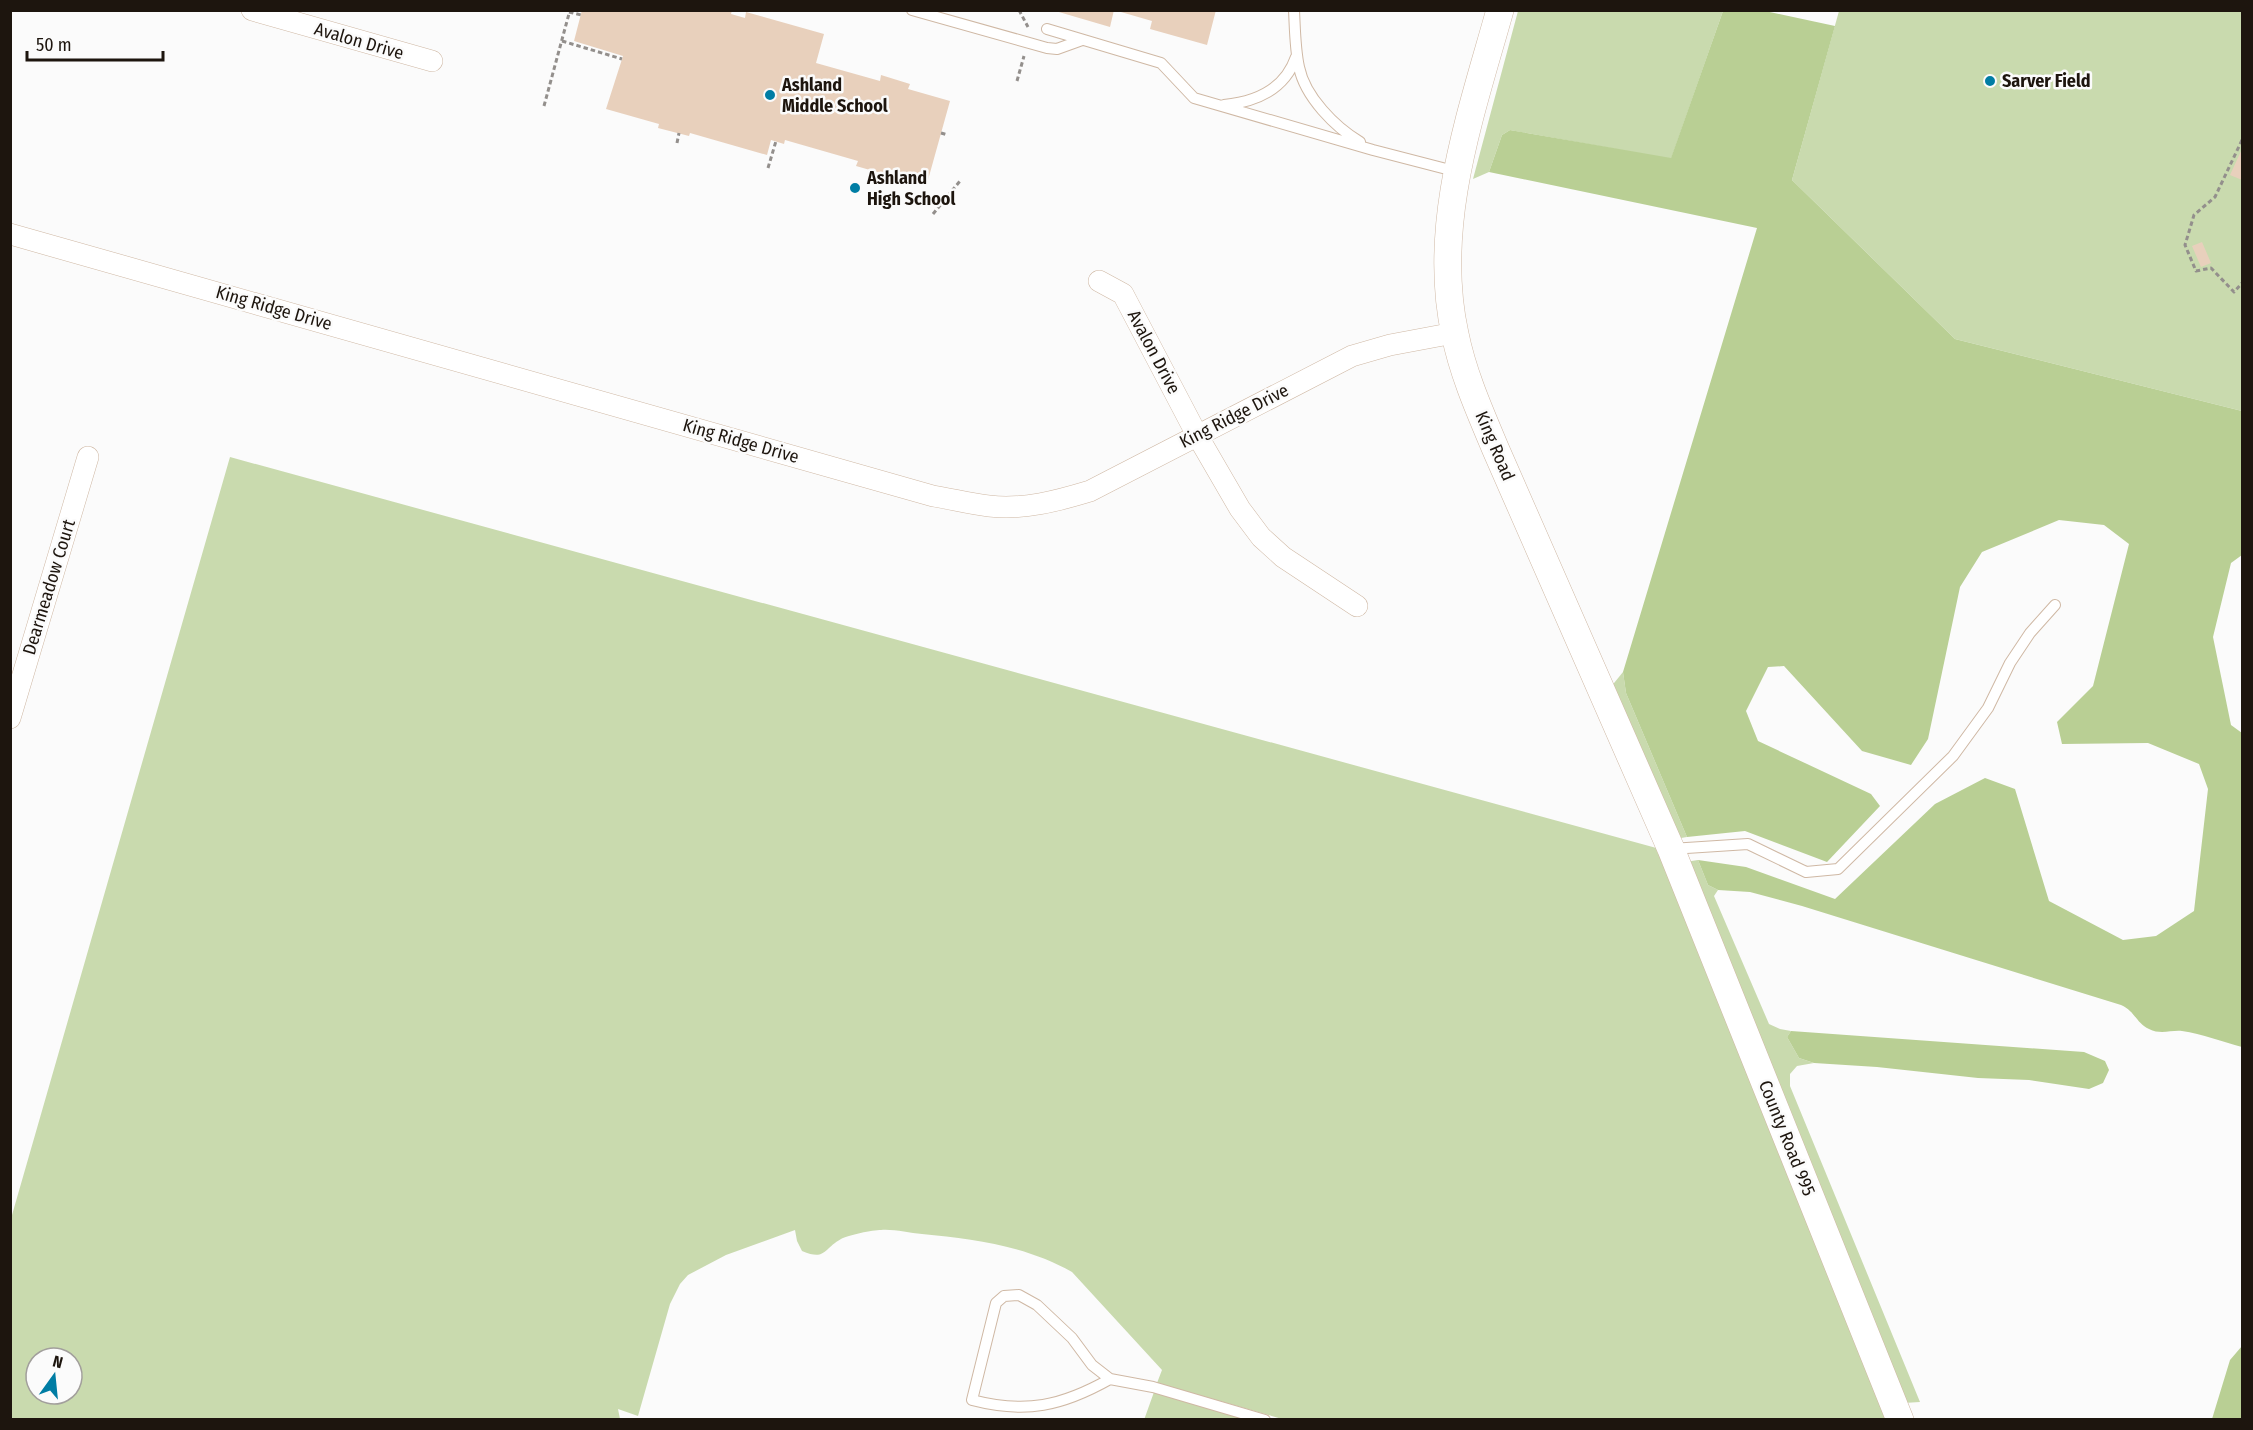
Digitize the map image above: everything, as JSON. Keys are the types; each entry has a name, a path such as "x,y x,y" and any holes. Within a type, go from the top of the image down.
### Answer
{"street":[{"name":"Avalon Drive","path":"252,10 432,61"},
{"name":"King Road","path":"1500,10 1468,125 1458,172 1449,240 1450,300 1454,333 1470,388 1672,853"},
{"name":"King Ridge Drive","path":"10,234 933,496 989,506 1020,507 1051,503 1090,491 1352,356 1390,345 1454,333"},
{"name":"Avalon Drive","path":"1099,281 1123,294 1197,435 1240,509 1261,537 1283,557 1357,606"},
{"name":"Dearmeadow Court","path":"10,718 88,457"},
{"name":"County Road 995","path":"1672,853 1900,1419"}],"lane":[{"path":"912,10 1047,48 1056,49 1082,40"},
{"path":"1294,10 1299,67 1305,84 1342,129 1373,150"},
{"path":"1047,29 1161,63 1194,98 1458,172"},
{"path":"1219,106 1238,104 1269,92 1282,82 1293,68 1298,54"},
{"path":"1672,853 1748,844 1806,872 1838,869 1953,756 1988,708 2016,653 2055,605"},
{"path":"1110,1379 1063,1402 1038,1406 1012,1408 972,1400 996,1303 1004,1296 1019,1295 1037,1305 1072,1338 1092,1365 1110,1379 1153,1386 1265,1419"}],"path":[{"path":"1019,10 1031,32"},
{"path":"544,106 570,11 581,15"},
{"path":"561,41 622,59"},
{"path":"1017,81 1024,56"},
{"path":"677,143 680,133"},
{"path":"941,133 948,135"},
{"path":"2242,140 2215,197 2194,215 2185,245 2196,271 2211,268 2234,292 2242,283"},
{"path":"768,168 776,141"},
{"path":"933,214 960,181"}],"green space":[{"path":"1518,11 1723,11 1671,159 1510,130 1502,135 1489,172 1473,179"},
{"path":"1723,11 1765,11 1835,26 1792,180 1955,339 2242,411 2242,555 2231,563 2213,637 2231,725 2242,733 2242,1047 2190,1032 2153,1031 2141,1024 2129,1010 2121,1005 1802,906 1750,892 1718,890 1708,885 1698,860 1746,867 1835,899 1935,804 1985,778 2015,789 2049,901 2123,940 2156,936 2194,911 2208,789 2199,764 2148,743 2062,744 2057,722 2093,686 2129,544 2104,525 2059,520 1982,552 1960,587 1928,739 1911,765 1862,751 1784,666 1768,667 1746,711 1758,741 1871,794 1880,806 1827,862 1745,831 1687,837 1626,693 1623,672 1757,228 1489,172 1502,135 1510,130 1671,158"},
{"path":"1839,11 2242,11 2242,411 1955,339 1792,180"},
{"path":"230,457 1660,849 1892,1419 1282,1419 1157,1383 1162,1370 1072,1272 1036,1256 999,1245 961,1238 886,1230 844,1237 824,1252 816,1255 802,1251 795,1230 726,1255 688,1275 680,1284 670,1304 638,1416 618,1409 620,1419 11,1419 10,1222"},
{"path":"1623,672 1626,693 1687,837 1675,839 1610,688"},
{"path":"1698,860 1708,885 1718,890 1714,896 1769,1024 1791,1031 1787,1037 1799,1058 1814,1063 1797,1066 1790,1074 1790,1086 1920,1402 1904,1403 1685,862"},
{"path":"1791,1031 2084,1052 2105,1061 2109,1070 2103,1083 2089,1089 2029,1080 1978,1078 1814,1063 1799,1058 1787,1037"},
{"path":"2242,1346 2242,1419 2212,1419 2230,1360"},
{"path":"1154,1392 1248,1420 1144,1420"}],"building":[{"name":"Ashland Middle School","path":"582,10 732,10 731,14 745,18 746,12 824,34 816,63 880,81 881,75 910,84 908,89 950,101 928,180 885,168 884,174 856,166 858,161 785,140 784,144 771,140 767,155 690,133 689,136 658,128 659,124 606,109 623,56 574,41"},
{"path":"1052,10 1114,10 1110,27"},
{"path":"1114,10 1216,10 1207,45 1150,29 1152,21"},
{"path":"2242,149 2242,180 2230,175"},
{"path":"2202,242 2211,263 2201,267 2192,246"}],"place":[{"name":"Sarver Field","path":"1990,81"},
{"name":"Ashland Middle School","path":"770,95"},
{"name":"Ashland High School","path":"855,188"}]}
